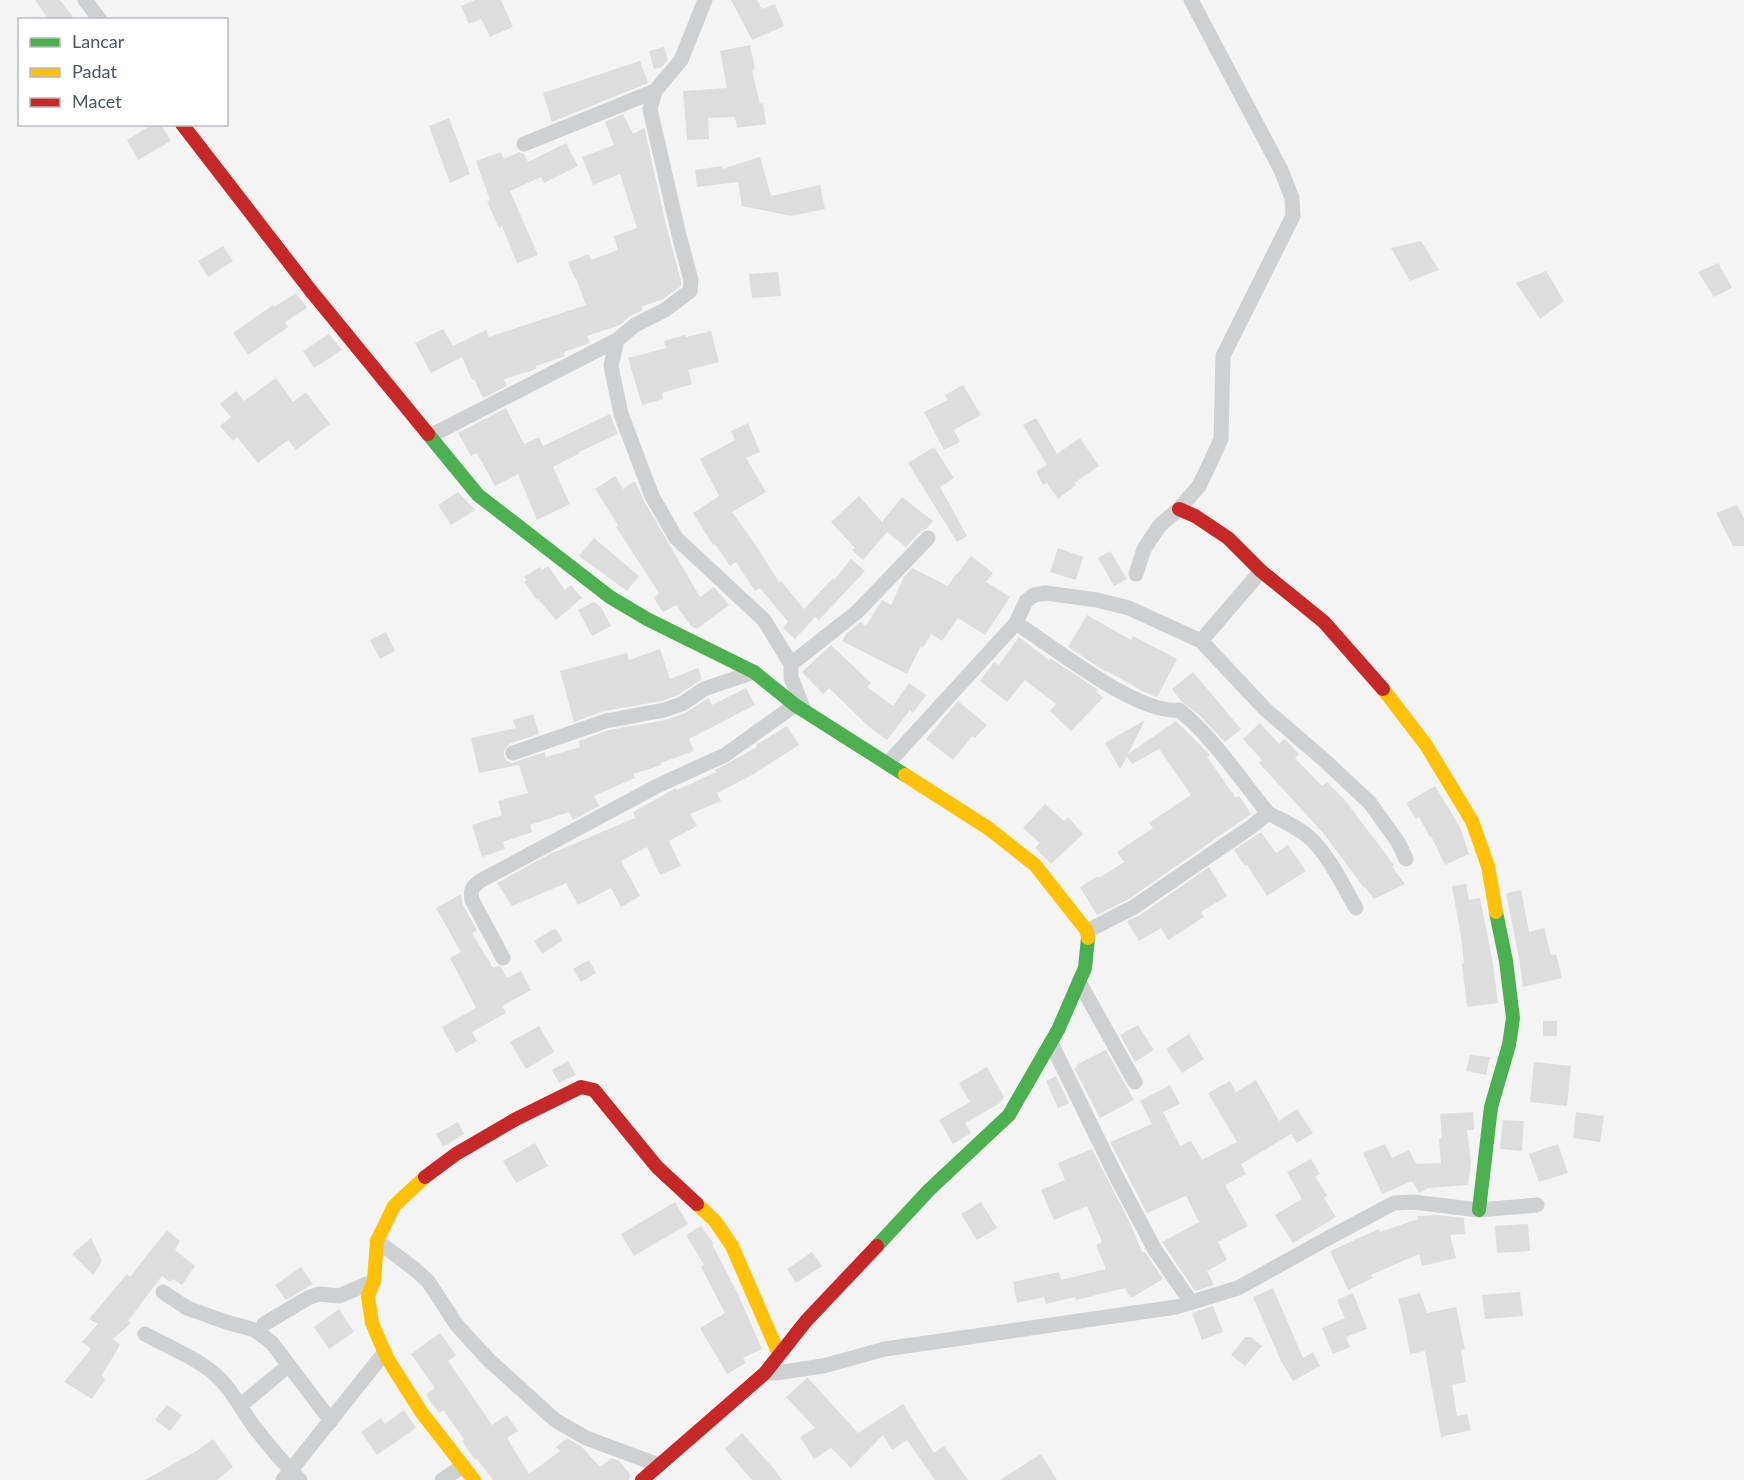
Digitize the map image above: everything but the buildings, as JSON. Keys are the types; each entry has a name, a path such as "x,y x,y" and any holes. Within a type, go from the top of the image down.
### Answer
{"street":[{"path":"85,0 98,18"},
{"path":"430,436 616,340 635,326 665,310 690,291 691,280 650,109 655,91 681,60 705,0"},
{"path":"1136,574 1144,549 1160,525 1199,486 1221,439 1223,356 1293,216 1292,198 1281,170 1191,0"},
{"path":"524,144 655,91"},
{"path":"184,126 311,291 478,495 610,597 646,619 754,672 799,707 988,828 1035,865 1087,931 1085,968 1051,1043 1009,1115 929,1190 806,1321 765,1373 642,1480"},
{"path":"616,340 611,366 621,414 652,496 676,538 764,620 791,664 791,676 799,707"},
{"path":"1179,508 1228,537 1261,571 1324,622 1405,716 1426,745 1472,821 1488,866 1506,961 1513,1018 1509,1045 1491,1107 1479,1210"},
{"path":"791,664 857,612 928,538"},
{"path":"1201,641 1261,571"},
{"path":"888,763 1016,623 1026,601 1034,595 1046,593 1097,600 1129,608 1201,641 1265,709 1370,803 1398,842 1406,859"},
{"path":"1016,623 1081,668 1133,699 1168,711 1179,710 1188,717 1209,739 1268,813 1312,840 1326,858 1356,908"},
{"path":"513,753 606,721 664,710 682,704 704,689 754,672"},
{"path":"503,958 472,900 470,892 473,886 657,786 725,755 799,707"},
{"path":"1087,931 1134,907 1268,813"},
{"path":"1079,982 1135,1082"},
{"path":"1051,1043 1155,1250 1191,1302"},
{"path":"474,1480 422,1413 385,1352 372,1323 368,1296 375,1281 377,1241 394,1206 422,1180 456,1154 516,1119 581,1088 594,1090 657,1167 715,1221 732,1246 779,1354"},
{"path":"765,1373 824,1366 885,1349 1176,1307 1238,1288 1394,1203 1413,1202 1479,1210 1537,1205"},
{"path":"377,1241 428,1281 456,1324 471,1342 489,1361 555,1419 586,1437 659,1465"},
{"path":"264,1324 308,1298 320,1294 339,1296 375,1281"},
{"path":"163,1292 187,1308 255,1330 272,1343 331,1421"},
{"path":"145,1334 199,1363 219,1378 241,1405 291,1477 385,1352"},
{"path":"241,1405 289,1365"},
{"path":"442,1480 463,1466"}],"traffic: fast":[{"path":"428,434 478,495 610,597 647,619 754,672 795,705 905,775"},
{"path":"1479,1210 1491,1107 1509,1045 1513,1018 1506,961 1496,912"},
{"path":"877,1246 929,1190 1009,1115 1058,1030 1085,968 1088,938"}],"traffic: slow":[{"path":"1383,689 1426,745 1472,821 1488,866 1496,912"},
{"path":"905,775 988,828 1035,865 1087,931 1088,938"},
{"path":"425,1177 394,1206 377,1241 374,1281 368,1296 372,1323 387,1358 422,1413 474,1480"},
{"path":"697,1204 715,1221 732,1246 779,1354"}],"traffic: jam":[{"path":"184,126 311,291 428,434"},
{"path":"1179,509 1195,516 1228,538 1261,571 1324,622 1383,689"},
{"path":"425,1177 456,1154 516,1119 581,1087 594,1090 657,1167 697,1204"},
{"path":"642,1480 765,1373 806,1321 877,1246"}]}
